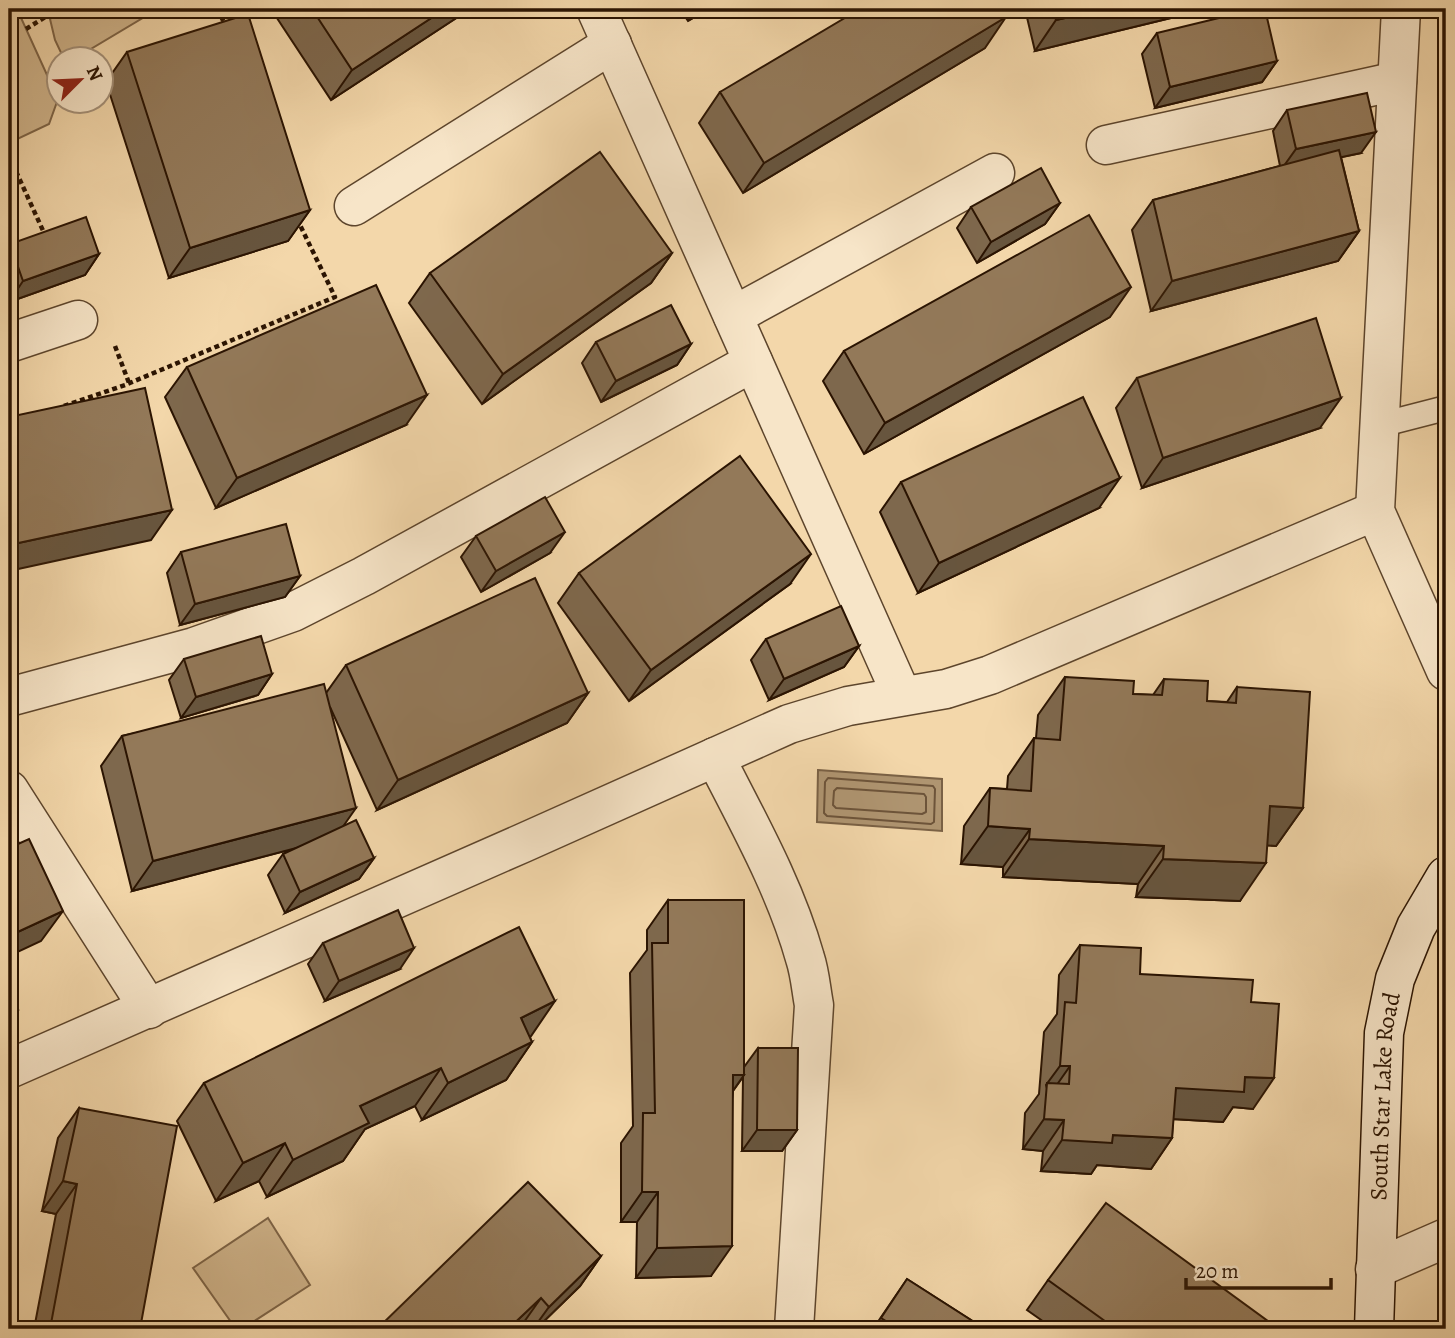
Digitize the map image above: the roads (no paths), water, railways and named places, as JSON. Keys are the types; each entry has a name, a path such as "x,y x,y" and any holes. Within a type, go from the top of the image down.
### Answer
{"street":[{"path":"596,9 902,696"},
{"path":"1401,9 1376,511 1446,671"},
{"path":"354,206 611,44"},
{"path":"1107,145 1397,80"},
{"path":"733,316 995,173"},
{"path":"9,343 78,320"},
{"path":"9,697 194,647 293,612 364,576 753,362"},
{"path":"9,1069 789,724 849,706 946,689 990,675 1376,511"},
{"path":"715,757 767,861 794,924 806,960 814,1005 794,1329"},
{"path":"9,790 149,1009"},
{"name":"South Star Lake Road","path":"1374,1329 1384,1033 1395,979 1416,927 1446,876"},
{"path":"1375,1269 1446,1238"}],"lane":[{"path":"1380,425 1446,408"}],"water":[{"path":"818,770 942,779 942,831 817,822"}]}
